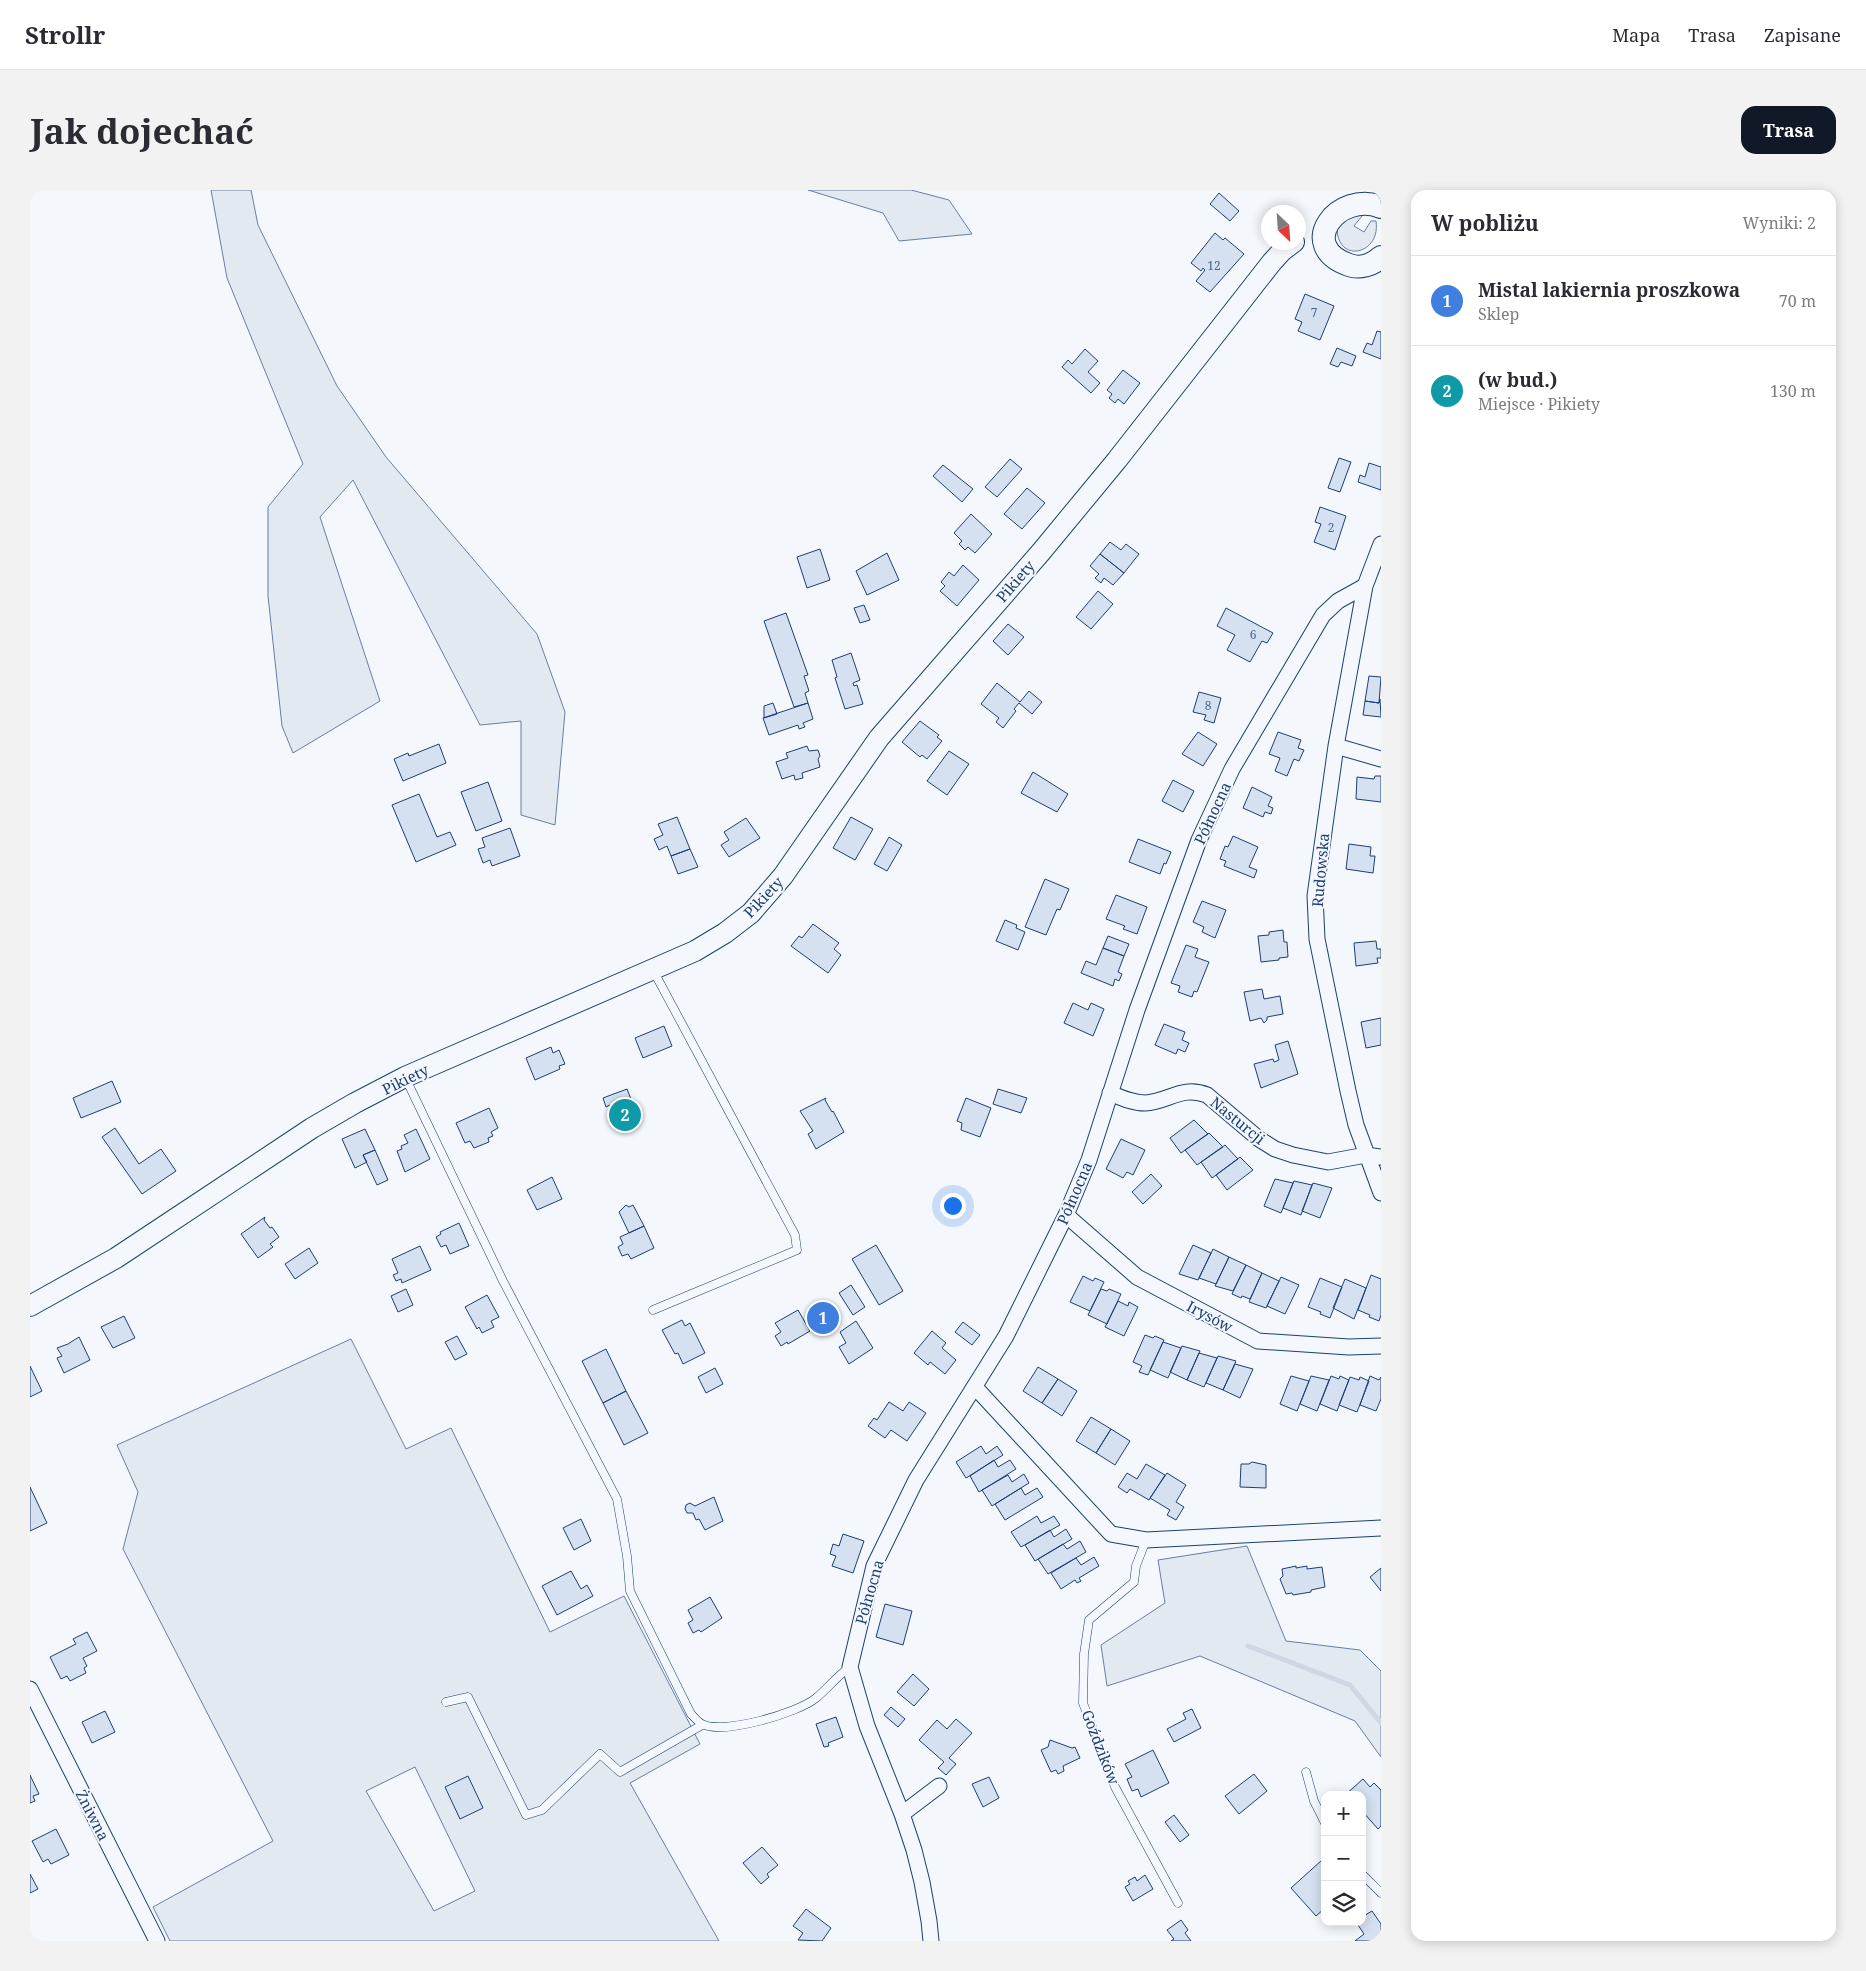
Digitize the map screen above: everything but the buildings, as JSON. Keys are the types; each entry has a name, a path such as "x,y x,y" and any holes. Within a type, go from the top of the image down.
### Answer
{"main road":[{"path":"1371,199 1349,199 1338,196 1327,217 1323,234 1326,245 1332,255 1342,262 1352,266 1364,266 1379,261"}],"street":[{"path":"1306,238 1323,234"},
{"name":"Pikiety","path":"30,1306 116,1258 312,1128 355,1103 405,1077 695,951 718,938 751,913 783,876 879,738 1041,552 1154,414 1283,250"},
{"name":"Rudowska","path":"1381,544 1365,586 1336,746 1316,896 1317,940 1348,1092 1374,1156 1381,1193"},
{"name":"Północna","path":"931,1941 930,1921 922,1882 902,1814 867,1726 850,1667 874,1566 916,1480 1006,1336 1066,1214 1088,1160 1137,1010 1186,871 1232,769 1322,615 1338,601 1365,586"},
{"path":"1336,746 1381,759"},
{"name":"Nasturcji","path":"1110,1093 1134,1102 1147,1103 1185,1092 1197,1091 1207,1095 1259,1139 1293,1156 1328,1162 1374,1156"},
{"name":"Irysów","path":"1066,1214 1137,1277 1258,1341 1349,1347 1381,1346"},
{"path":"975,1386 1111,1534 1146,1540 1381,1528"},
{"name":"Żniwna","path":"30,1689 157,1941"},
{"path":"902,1814 939,1786"}],"lane":[{"path":"653,970 796,1235 798,1250 653,1310"},
{"path":"405,1077 503,1281 618,1499 628,1556 630,1591 691,1714 702,1725 721,1728 750,1723 791,1712 815,1699 839,1674 850,1667"},
{"name":"Goździków","path":"1146,1540 1136,1566 1134,1582 1090,1620 1084,1654 1083,1703 1115,1787 1178,1903"},
{"path":"446,1702 468,1696 526,1815 542,1810 600,1754 620,1772 702,1725"},
{"path":"1306,1772 1314,1801 1321,1816"},
{"path":"1366,1879 1381,1893"}],"shaded area":[{"path":"211,190 251,190 258,225 337,386 386,457 537,634 565,712 555,825 521,815 521,721 480,725 353,480 320,517 380,701 293,753 282,726 268,596 268,507 303,464 227,278"},
{"path":"808,190 911,190 949,200 972,234 899,241 883,213"},
{"path":"1361,211 1362,216 1354,226 1364,232 1371,221 1376,221 1376,232 1372,241 1366,247 1359,251 1352,251 1345,248 1339,241 1337,230 1343,217"},
{"path":"351,1339 406,1449 451,1428 550,1632 624,1596 700,1744 630,1783 719,1941 170,1941 153,1907 273,1841 123,1549 138,1492 117,1445","holes":["415,1767 475,1891 434,1911 366,1791"]},
{"path":"1247,1546 1286,1641 1360,1650 1381,1671 1381,1757 1355,1721 1200,1656 1107,1686 1101,1645 1165,1603 1158,1560"}],"waterway":[{"path":"1248,1646 1350,1685 1381,1723"}],"place":[{"name":"(w bud.)","path":"625,1115"},
{"name":"Mistal lakiernia proszkowa","path":"823,1318"}]}
